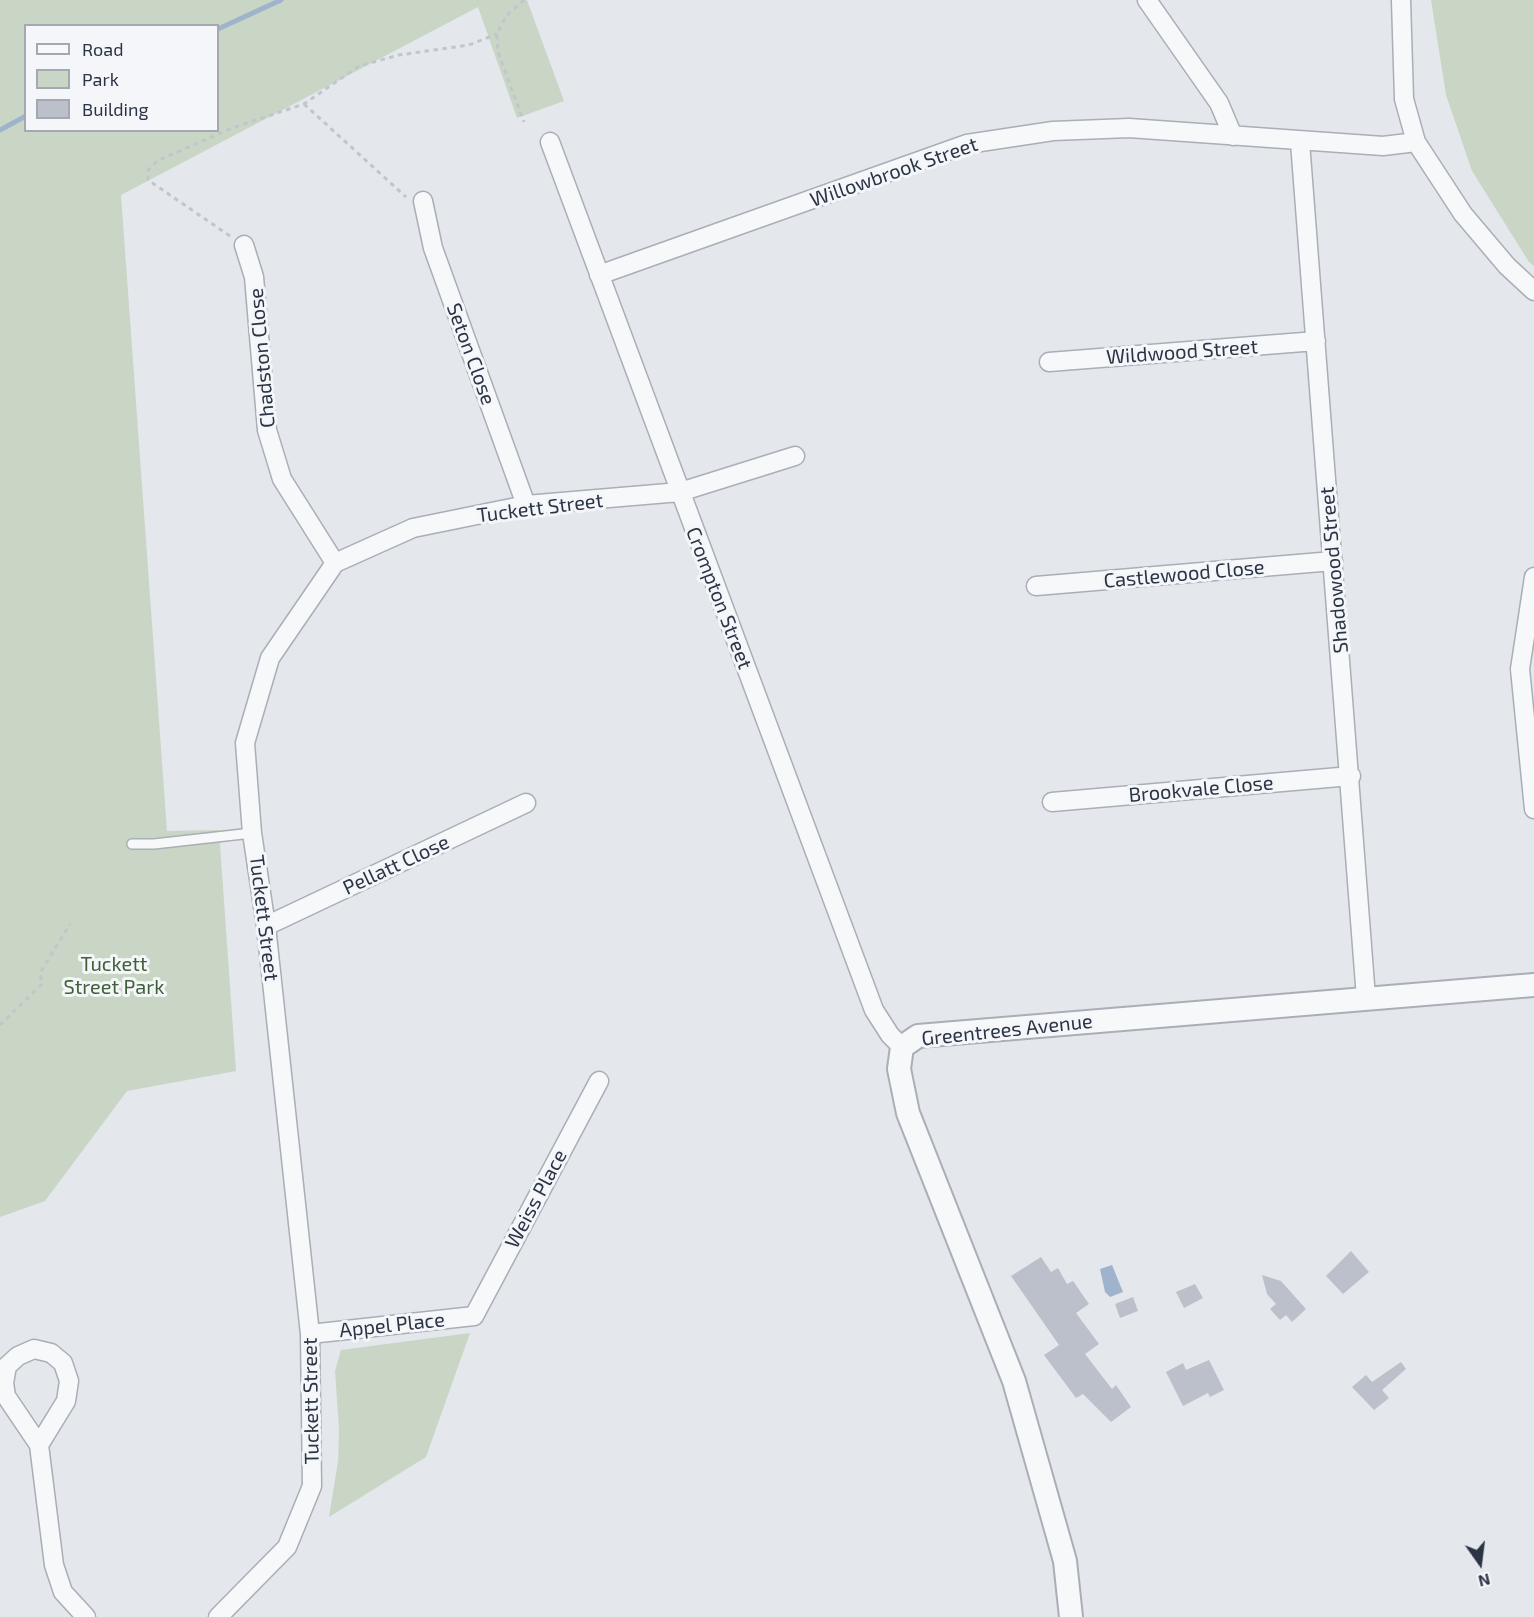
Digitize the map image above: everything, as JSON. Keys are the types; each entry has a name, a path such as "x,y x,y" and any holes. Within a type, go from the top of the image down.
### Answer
{"street":[{"path":"1147,0 1219,103 1233,136"},
{"path":"1401,0 1404,99 1416,142 1463,214 1507,266 1534,291"},
{"name":"Willowbrook Street","path":"599,275 967,144 1053,131 1129,128 1383,146 1416,142"},
{"name":"Shadowood Street","path":"1300,141 1351,776 1366,998"},
{"name":"Crompton Street","path":"550,142 874,1010 890,1035 902,1047"},
{"name":"Seton Close","path":"423,201 432,248 526,505"},
{"name":"Chadston Close","path":"244,246 254,277 267,430 282,479 335,563"},
{"name":"Wildwood Street","path":"1048,362 1316,341"},
{"name":"Tuckett Street","path":"218,1617 287,1547 312,1486 310,1334 266,926 252,833 245,743 270,658 335,563 413,528 526,505 680,492 795,456"},
{"name":"Castlewood Close","path":"1036,586 1333,561"},
{"path":"1534,577 1520,669 1533,774 1534,809"},
{"name":"Brookvale Close","path":"1052,802 1351,776"},
{"name":"Pellatt Close","path":"266,926 526,803"},
{"name":"Greentrees Avenue","path":"1071,1617 1065,1561 1014,1381 908,1113 899,1070 902,1047 918,1036 1534,984"},
{"name":"Weiss Place","path":"474,1316 599,1081"},
{"name":"Appel Place","path":"310,1334 474,1316"},
{"path":"39,1445 66,1401 69,1381 63,1363 51,1353 34,1349 18,1356 7,1366 4,1383 12,1408 39,1445 54,1565 63,1592 86,1617"}],"lane":[{"path":"132,844 154,844 252,833"}],"path":[{"path":"524,0 506,16 497,34 498,52 524,122"},
{"path":"244,246 148,180 148,170 157,161 231,128 304,104 359,66 399,55 469,45 497,34"},
{"path":"304,104 405,197 423,201"},
{"path":"0,1025 42,984 40,974 70,924"}],"green space":[{"name":"Tuckett Street Park","path":"0,0 527,0 564,101 517,118 478,7 121,195 167,831 219,830 236,1071 127,1091 45,1201 0,1217"},
{"path":"1431,0 1534,0 1534,266 1529,262 1472,171 1446,95"},
{"path":"470,1333 426,1457 329,1517 338,1461 339,1430 335,1371 341,1350"}],"water":[{"path":"1112,1265 1123,1292 1110,1297 1105,1292 1100,1269"}],"building":[{"path":"1351,1251 1369,1272 1343,1294 1326,1276"},
{"path":"1041,1257 1051,1272 1058,1268 1067,1284 1073,1281 1089,1304 1076,1313 1099,1344 1085,1354 1112,1389 1116,1385 1131,1407 1111,1422 1083,1394 1076,1398 1044,1355 1059,1345 1011,1276"},
{"path":"1262,1275 1281,1281 1306,1309 1292,1322 1286,1315 1280,1320 1270,1309 1276,1304 1267,1294"},
{"path":"1195,1284 1203,1298 1184,1308 1176,1292"},
{"path":"1133,1297 1138,1311 1120,1318 1115,1304"},
{"path":"1209,1360 1224,1390 1210,1397 1208,1393 1183,1406 1166,1372 1183,1363 1186,1370"},
{"path":"1401,1362 1406,1369 1382,1390 1389,1398 1374,1410 1352,1387 1366,1375 1372,1382"}],"waterway":[{"path":"219,29 281,0"},
{"path":"0,130 24,117"}]}
